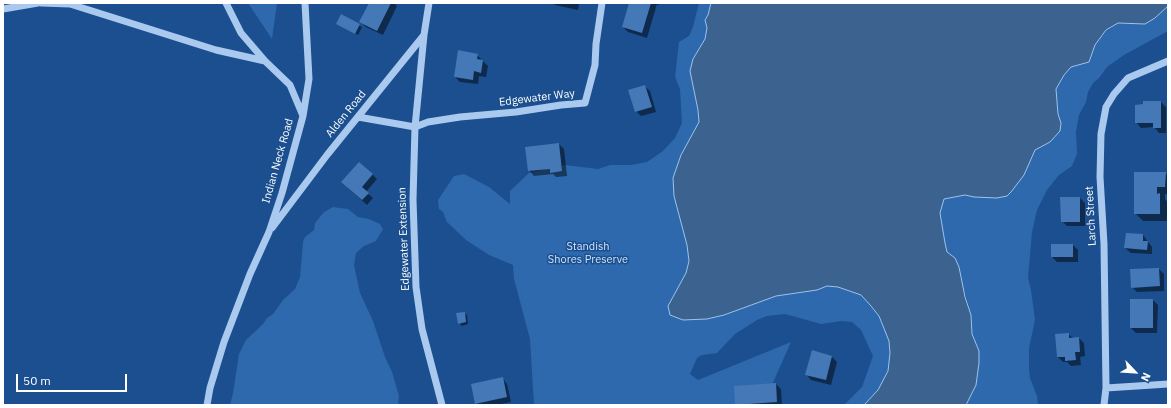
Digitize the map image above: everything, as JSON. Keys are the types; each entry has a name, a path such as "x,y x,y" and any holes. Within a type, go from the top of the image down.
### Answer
{"street":[{"path":"3,9 39,3 70,4 216,50 265,61"},
{"name":"Indian Neck Road","path":"207,405 210,388 224,342 250,274 268,234 282,193 303,116 290,85 265,61 241,33 226,3"},
{"path":"303,116 309,79 305,3"},
{"name":"Alden Road","path":"268,234 327,156 424,35 429,3"},
{"name":"Edgewater Way","path":"414,127 428,122 460,117 516,112 585,103 595,65 596,44 602,3"},
{"name":"Edgewater Extension","path":"424,35 414,127 413,200 416,287 422,329 442,405"},
{"name":"Larch Street","path":"1104,405 1106,388 1104,244 1100,178 1101,134 1106,107 1114,94 1128,78 1168,60"},
{"path":"358,117 414,127"},
{"path":"1106,388 1168,384"}],"green space":[{"path":"248,3 277,3 272,39"},
{"name":"Standish Shores Preserve","path":"699,3 711,3 705,20 707,28 705,39 693,59 699,122 681,155 689,261 686,273 668,306 724,315 776,296 817,290 827,286 838,287 861,295 879,316 889,341 890,353 888,371 878,390 864,405 844,405 862,387 873,356 861,330 852,322 842,321 821,324 785,314 767,316 757,320 735,334 717,353 702,355 697,358 690,374 698,380 791,342 771,387 747,405 534,405 530,339 514,279 513,265 489,255 466,240 447,222 443,212 439,209 438,200 454,176 464,174 489,187 510,204 510,191 529,173 565,165 598,169 610,165 631,165 647,162 663,151 675,138 682,123 680,89 675,77 679,42 689,36 693,27"},
{"path":"1168,6 1168,31 1124,55 1107,67 1099,78 1093,83 1088,92 1086,102 1079,115 1076,132 1077,154 1072,166 1059,175 1047,190 1037,210 1032,232 1028,278 1035,320 1029,348 1029,368 1030,378 1037,396 1038,405 966,405 968,402 979,351 972,334 971,315 955,258 947,252 940,213 944,199 965,195 974,197 1024,175 1035,150 1050,142 1061,123 1058,114 1056,89 1064,75 1071,67 1089,62 1095,45 1106,31 1118,23 1145,24 1155,18"},
{"path":"333,207 348,209 358,217 369,219 380,224 383,229 376,241 364,246 356,253 354,265 360,293 373,321 385,357 392,372 399,396 398,405 230,405 239,354 246,340 263,324 267,318 273,314 283,300 295,289 300,277 303,242 305,237 314,230 315,223 324,212"}],"shaded area":[{"path":"711,3 1168,3 1168,6 1155,18 1145,24 1118,23 1106,30 1095,45 1089,62 1071,67 1064,75 1056,89 1058,114 1061,123 1060,131 1050,142 1035,150 1024,175 1007,196 997,198 965,195 944,199 940,213 947,252 955,258 959,267 965,297 971,315 972,334 979,351 976,385 966,405 864,405 878,390 888,371 890,353 889,341 879,316 861,295 838,287 827,286 817,290 776,296 724,315 707,319 683,320 670,315 668,306 686,273 689,261 687,245 674,196 673,178 681,155 699,122 690,71 693,59 705,39 707,28 705,20"}],"building":[{"path":"369,3 391,3 377,31 359,22"},
{"path":"629,3 651,3 642,33 622,27"},
{"path":"341,14 360,24 355,34 336,24"},
{"path":"458,50 478,54 477,59 483,60 481,73 474,71 473,80 454,77"},
{"path":"645,85 652,107 635,112 628,90"},
{"path":"1143,101 1161,101 1161,128 1153,128 1153,123 1135,123 1135,105 1143,104"},
{"path":"559,143 562,171 550,173 550,169 528,171 525,147"},
{"path":"359,162 373,174 362,187 369,193 362,200 341,182"},
{"path":"1134,172 1166,172 1165,187 1157,187 1157,194 1160,193 1160,214 1134,214"},
{"path":"1060,197 1080,197 1080,222 1061,222"},
{"path":"1126,233 1143,234 1143,241 1148,241 1147,250 1124,248"},
{"path":"1051,244 1073,244 1073,257 1051,257"},
{"path":"1159,268 1160,286 1131,288 1130,269"},
{"path":"1130,299 1153,299 1153,328 1130,328"},
{"path":"465,312 466,322 458,324 456,313"},
{"path":"1069,333 1069,338 1079,337 1080,352 1075,352 1076,360 1065,361 1065,357 1057,357 1055,334"},
{"path":"812,350 832,356 826,380 805,375"},
{"path":"503,377 507,397 475,404 471,384"},
{"path":"776,383 777,402 735,405 734,386"}]}
